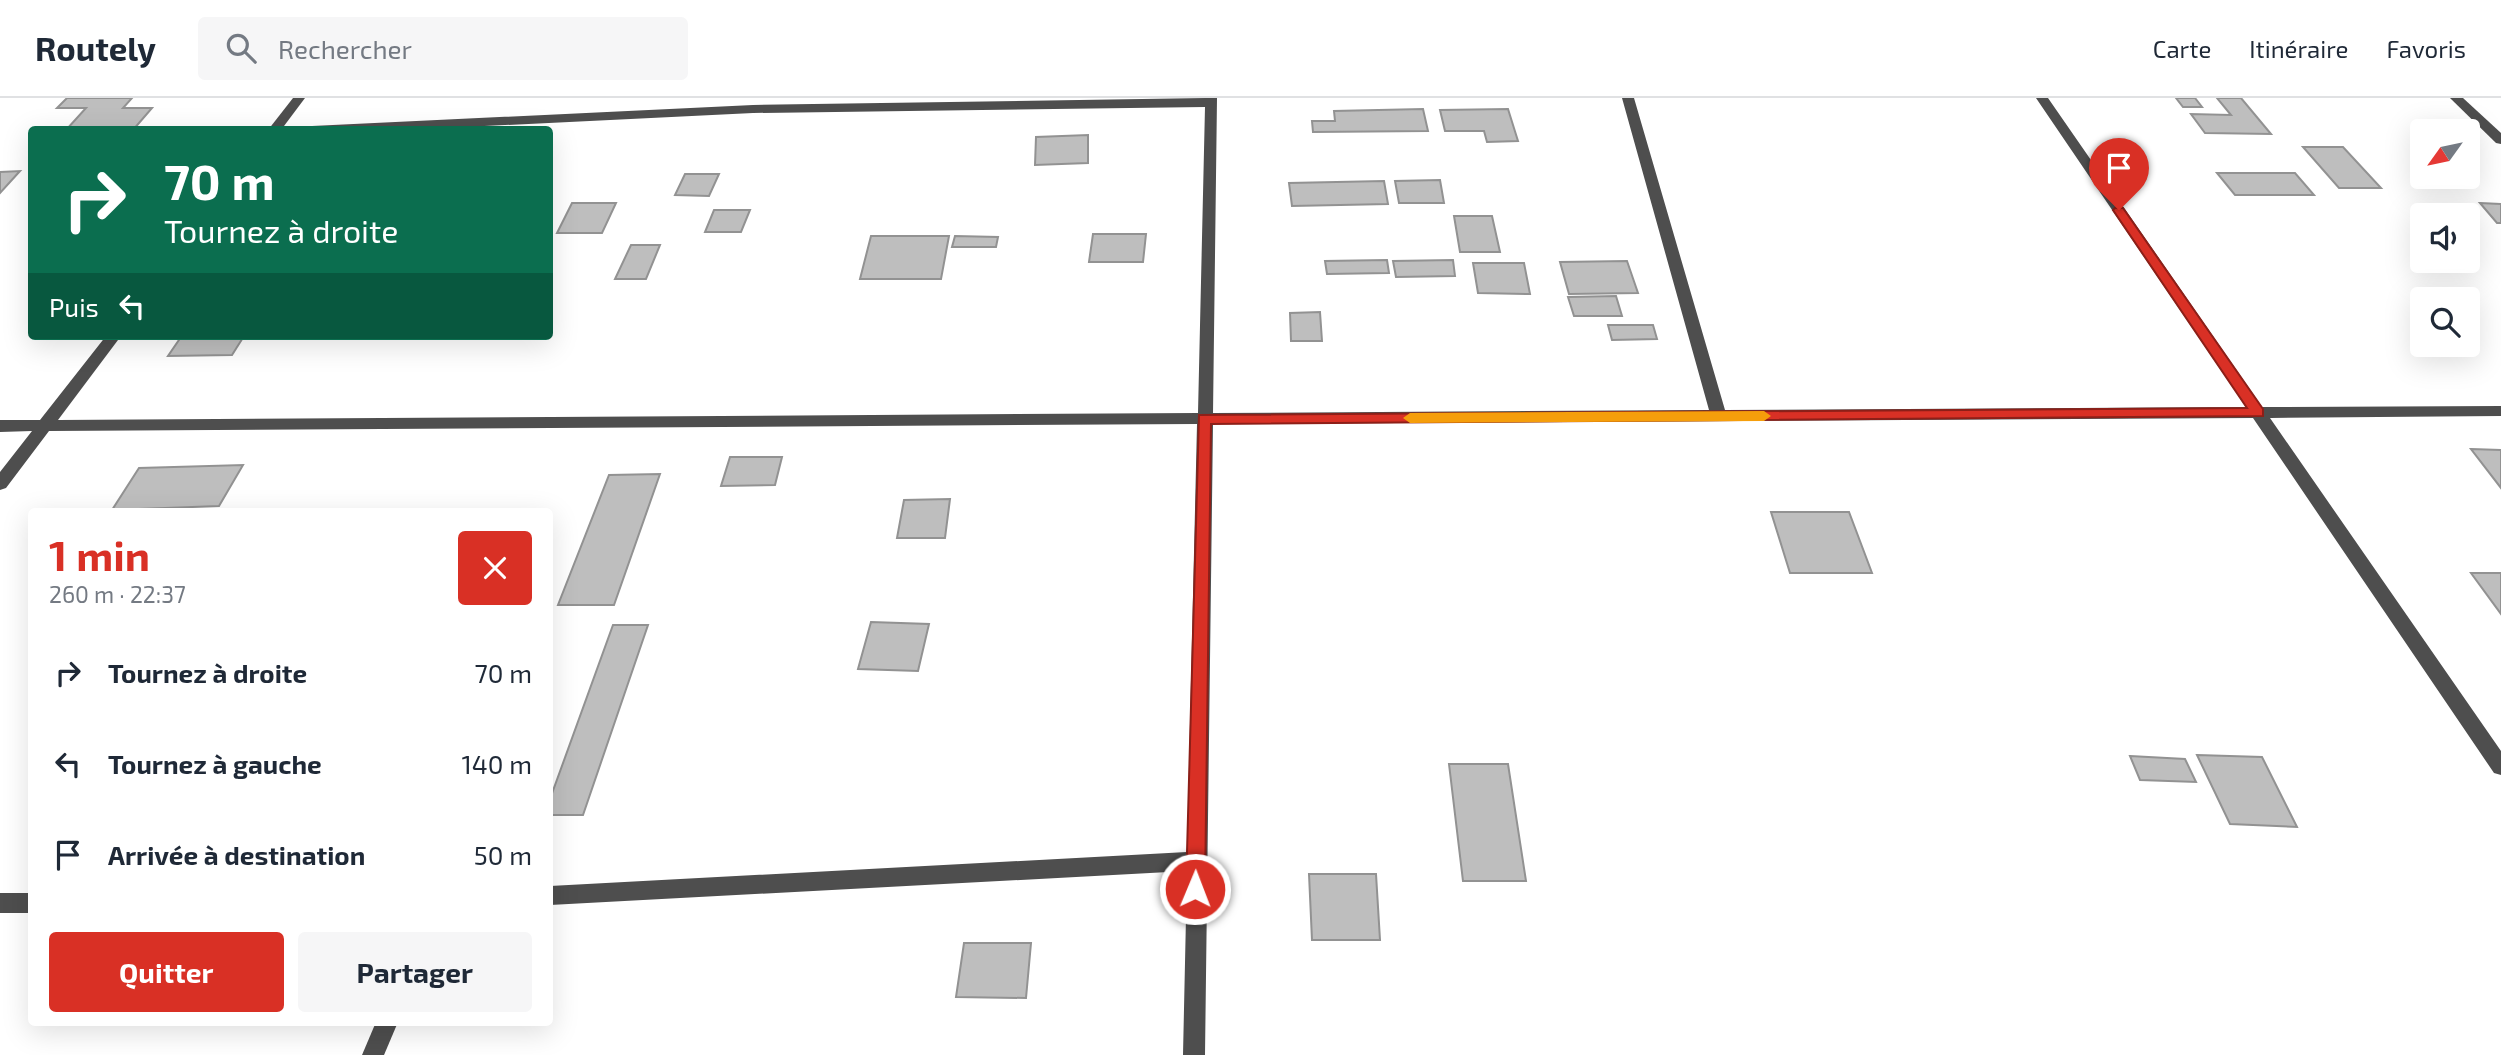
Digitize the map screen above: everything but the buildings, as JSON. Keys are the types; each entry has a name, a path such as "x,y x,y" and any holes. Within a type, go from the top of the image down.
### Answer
{"street":[{"path":"277,126 299,98"},
{"path":"1628,98 1719,416"},
{"path":"2042,98 2501,767"},
{"path":"2456,98 2501,140"},
{"path":"380,126 756,104 1211,100 1194,1055"},
{"path":"0,484 111,340"},
{"path":"0,426 2501,411"},
{"path":"553,895 1196,861"},
{"path":"0,903 28,903"},
{"path":"373,1055 385,1026"}],"slow traffic":[{"path":"1410,418 1764,416"}],"route":[{"path":"1195,889 1204,419 2258,413 2119,210"}]}
